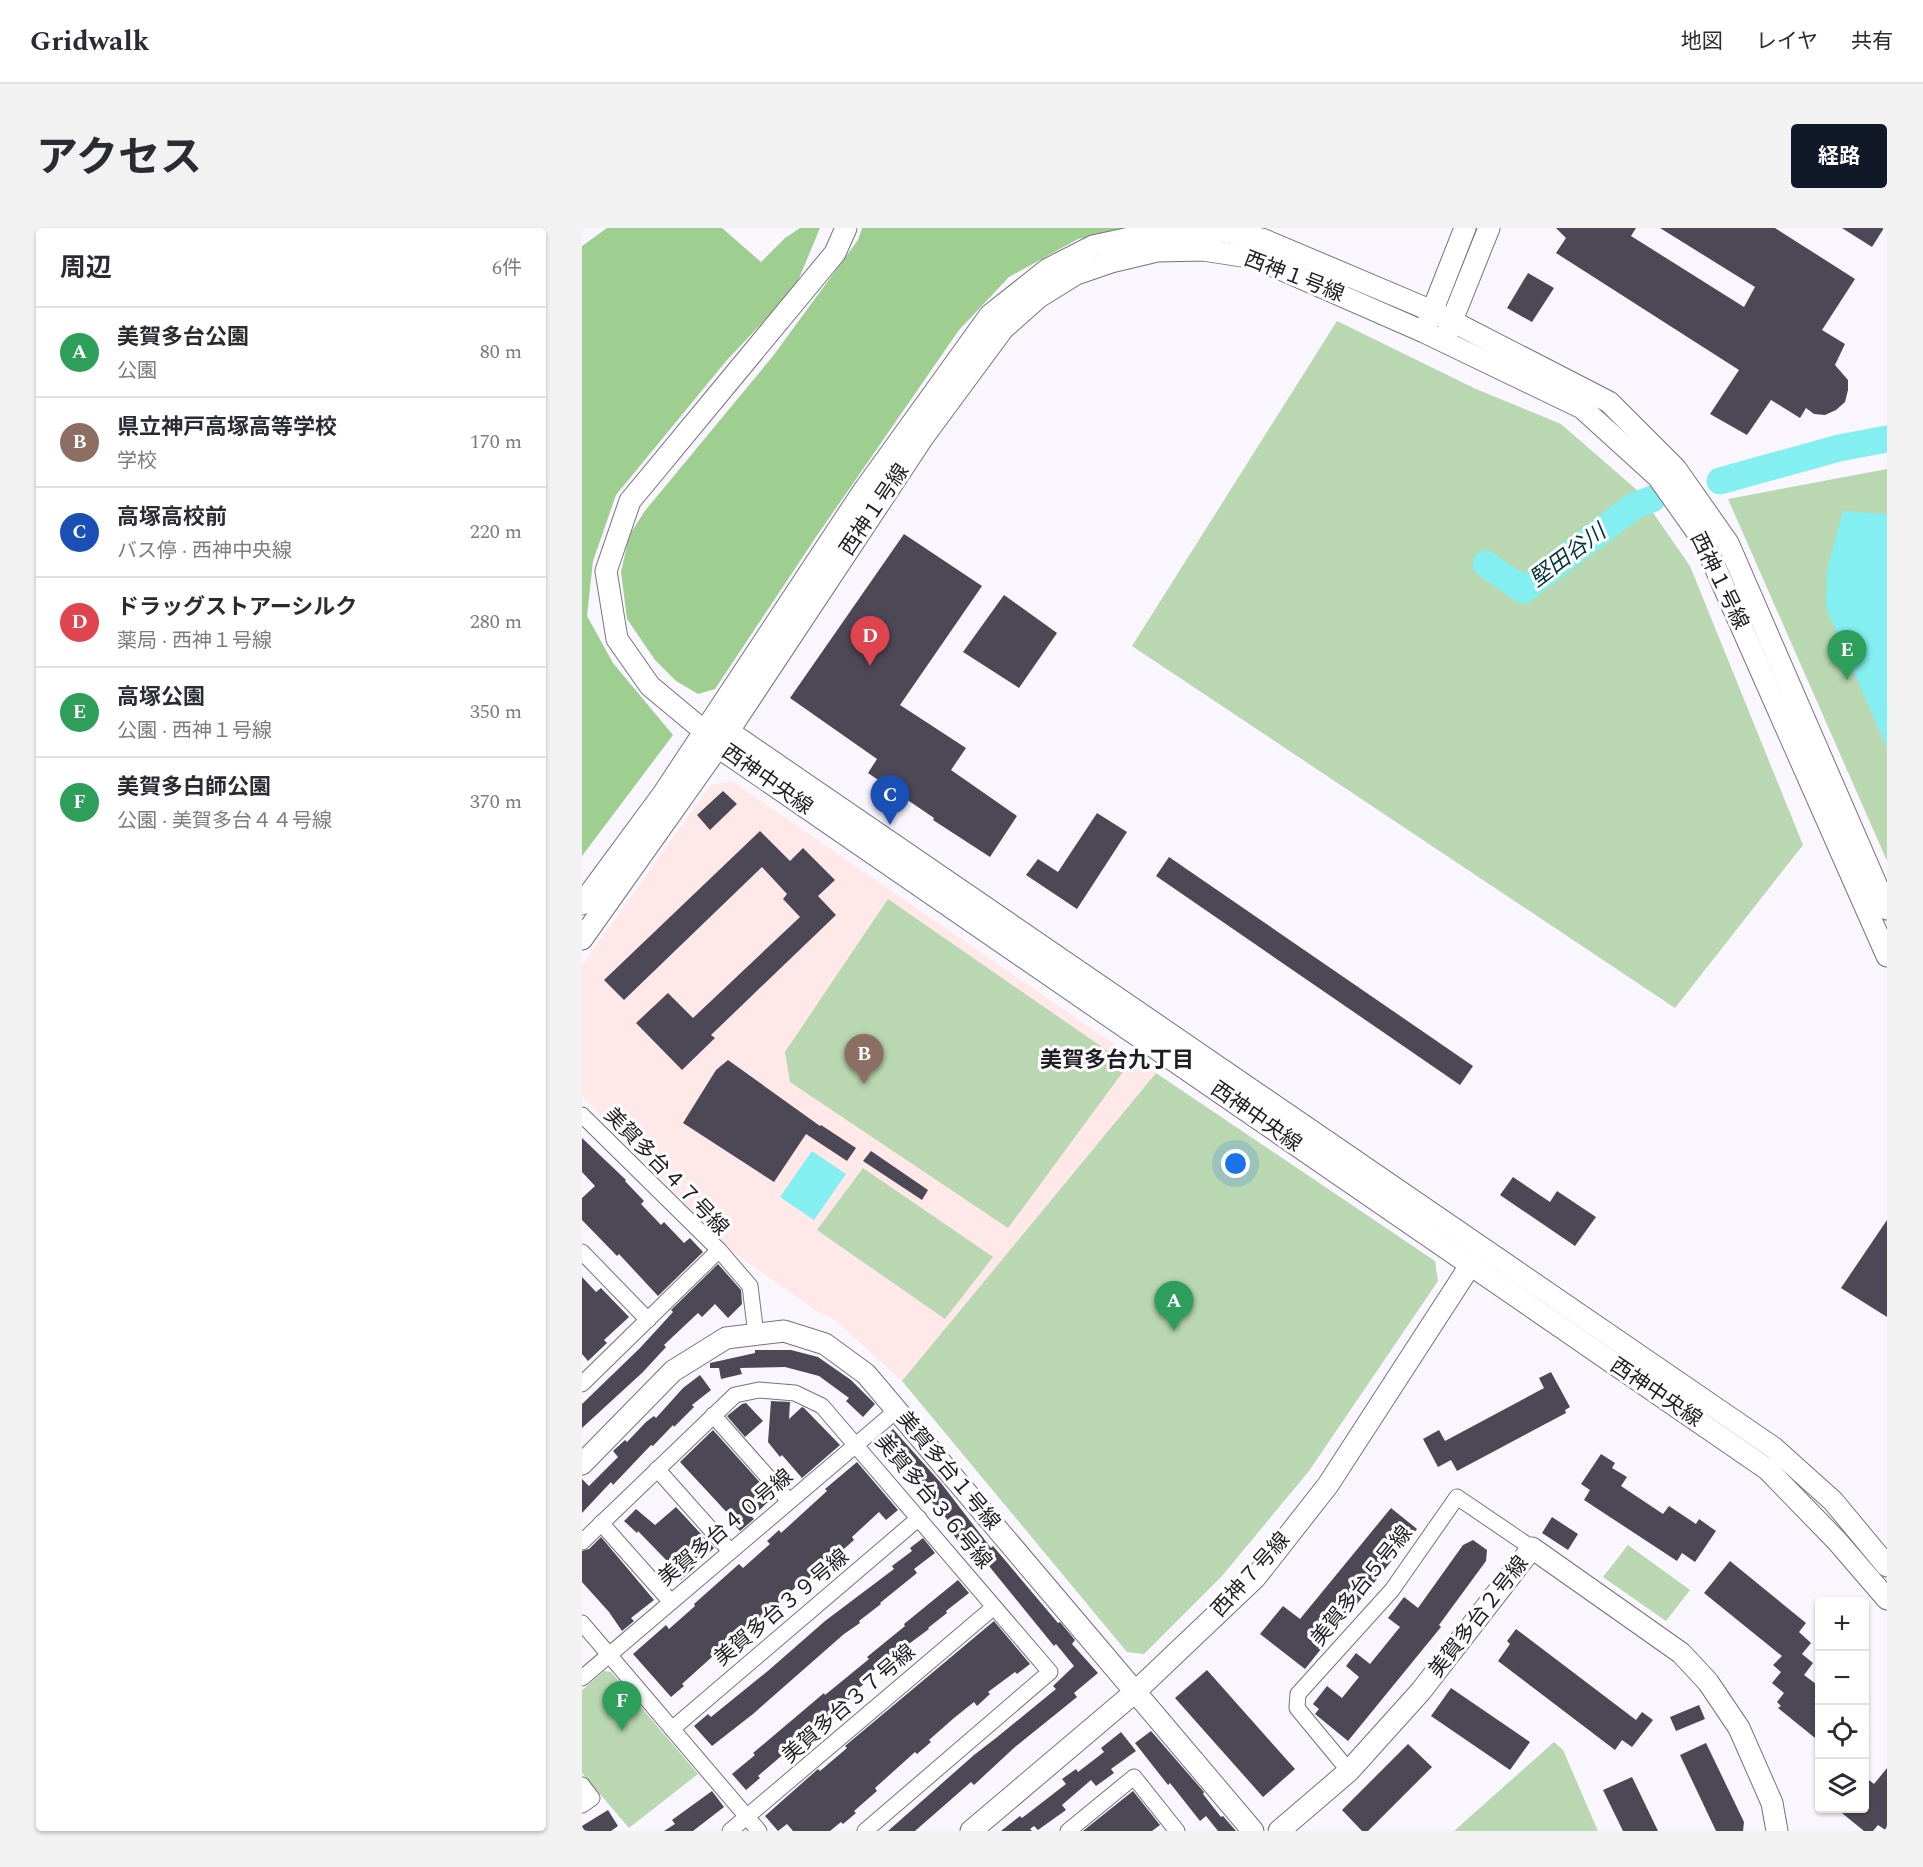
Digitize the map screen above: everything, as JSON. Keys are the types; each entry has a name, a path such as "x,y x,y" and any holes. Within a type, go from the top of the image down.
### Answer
{"street":[{"path":"717,736 650,686 617,639 606,571 630,501 835,254 846,228"},
{"path":"1424,332 1465,228"},
{"path":"1443,342 1489,228"},
{"name":"西神１号線","path":"582,904 663,794 717,736 862,493 990,315 1048,269 1093,246 1139,236 1185,230 1224,232 1262,239 1432,311 1609,402 1676,469 1728,543 1887,909"},
{"name":"西神１号線","path":"582,939 717,736 924,436 1003,329 1039,297 1076,274 1111,262 1157,251 1203,250 1255,258 1424,332 1582,408 1658,477 1704,542 1887,956"},
{"name":"西神中央線","path":"717,736 1482,1246 1774,1448 1833,1501 1887,1566"},
{"name":"西神中央線","path":"717,736 1470,1265 1767,1469 1837,1540 1887,1599"},
{"name":"美賀多台４７号線","path":"582,1115 718,1250 582,1383"},
{"name":"西神７号線","path":"971,1831 1135,1692 1255,1578 1328,1485 1482,1246"},
{"path":"718,1250 750,1286 756,1335"},
{"path":"582,1252 648,1320"},
{"name":"美賀多台１号線","path":"582,1464 673,1371 726,1338 784,1331 825,1344 867,1374 1253,1831"},
{"name":"美賀多台３６号線","path":"582,1542 735,1395 759,1390 795,1393 822,1406 857,1444 1050,1672 865,1831"},
{"name":"美賀多台４０号線","path":"582,1678 897,1410"},
{"path":"713,1414 789,1501"},
{"path":"657,1469 730,1551"},
{"name":"美賀多台５号線","path":"1349,1771 1297,1708 1298,1694 1392,1590 1457,1497 1532,1548"},
{"name":"美賀多台３９号線","path":"672,1729 919,1518"},
{"path":"601,1523 670,1602"},
{"name":"美賀多台２号線","path":"1279,1831 1349,1771 1421,1691 1532,1548 1681,1653 1708,1682 1739,1728 1772,1803 1777,1831"},
{"name":"美賀多台３７号線","path":"730,1831 994,1607"},
{"path":"582,1623 759,1831"},
{"path":"1068,1831 1134,1777 1175,1830"},
{"path":"582,1785 592,1798 582,1805"}],"shaded area":[{"path":"732,781 1156,1073 902,1381 836,1321 818,1312 726,1247 582,1096 582,965 711,785"}],"green space":[{"path":"607,228 722,228 761,262 785,238 800,228 820,228 795,288 727,360 616,495 593,561 587,616 613,663 673,735 582,856 582,246"},
{"path":"862,228 1130,228 1078,239 1009,277 959,330 816,537 715,689 698,694 676,681 655,660 627,619 621,572 629,536 644,512 773,356 858,240"},
{"path":"1337,321 1476,389 1561,424 1638,491 1690,566 1803,845 1675,1008 1132,646"},
{"path":"1887,469 1887,861 1728,499"},
{"path":"888,899 1128,1065 1008,1228 790,1082 785,1052"},
{"path":"1156,1073 1435,1261 1438,1281 1309,1471 1222,1576 1144,1654 1127,1652 902,1381"},
{"path":"863,1168 993,1257 945,1319 817,1230"},
{"path":"1628,1545 1690,1590 1666,1621 1603,1577"},
{"path":"604,1671 611,1672 698,1774 629,1828 582,1773 582,1690"},
{"path":"1554,1742 1563,1750 1598,1831 1454,1831"}],"water":[{"path":"1843,511 1887,514 1887,748 1826,608 1827,570"},
{"path":"812,1151 846,1174 814,1220 780,1197"}],"building":[{"path":"1556,228 1636,228 1631,236 1744,307 1755,287 1660,228 1775,228 1855,279 1822,330 1845,344 1835,365 1848,380 1845,402 1836,410 1825,415 1814,414 1806,408 1800,418 1771,400 1747,435 1710,414 1739,370 1556,253 1566,238"},
{"path":"1842,228 1884,228 1872,247"},
{"path":"1528,273 1554,288 1532,322 1507,308"},
{"path":"904,534 982,586 900,705 966,748 951,770 1017,816 990,857 933,820 934,818 868,773 877,759 790,698"},
{"path":"1004,595 1057,633 1019,688 963,652"},
{"path":"723,791 737,804 710,830 697,815"},
{"path":"1097,813 1127,832 1077,909 1026,875 1038,859 1058,872"},
{"path":"760,831 790,861 803,848 835,880 818,896 836,915 711,1035 715,1038 682,1070 636,1023 668,993 693,1018 800,917 783,899 787,894 762,867 624,1000 604,980"},
{"path":"1169,857 1473,1066 1460,1085 1156,876"},
{"path":"728,1060 820,1126 856,1148 847,1161 806,1134 774,1182 683,1123 716,1070"},
{"path":"582,1138 626,1180 644,1201 641,1204 661,1225 664,1222 684,1243 690,1238 703,1252 658,1296 619,1254 617,1256 582,1220 582,1198 595,1186 582,1172"},
{"path":"871,1151 928,1190 922,1200 863,1161"},
{"path":"1513,1177 1550,1202 1557,1191 1596,1217 1575,1246 1500,1195"},
{"path":"1887,1220 1887,1317 1841,1288"},
{"path":"718,1264 741,1290 742,1304 728,1318 715,1304 702,1317 698,1313 664,1345 666,1347 643,1372 582,1428 582,1404 640,1348 673,1312 671,1310"},
{"path":"582,1277 596,1292 601,1288 629,1317 604,1340 607,1343 588,1361 582,1354"},
{"path":"755,1350 791,1350 818,1357 851,1380 875,1404 863,1417 846,1401 849,1398 819,1376 785,1367 740,1368 742,1374 721,1379 719,1368 710,1368 710,1363 755,1353"},
{"path":"1551,1372 1570,1407 1565,1410 1566,1413 1457,1471 1451,1460 1438,1467 1423,1439 1439,1430 1445,1441 1544,1388 1539,1378"},
{"path":"700,1375 711,1390 692,1405 694,1407 653,1446 651,1445 613,1485 611,1482 582,1513 582,1479 589,1486 618,1457 613,1451 625,1440 627,1442 646,1422 654,1416 656,1418 683,1388"},
{"path":"771,1401 790,1402 789,1419 802,1407 804,1408 840,1445 802,1478 768,1442"},
{"path":"746,1403 763,1421 745,1437 727,1416"},
{"path":"893,1429 941,1483 991,1548 993,1546 1058,1623 1060,1622 1075,1640 1072,1644 1098,1673 1074,1693 1077,1697 1015,1747 974,1785 971,1782 915,1831 888,1831 974,1755 1056,1689 1053,1686 1074,1666 1056,1644 1054,1646 967,1539 960,1544 953,1534 956,1531 946,1518 879,1442"},
{"path":"713,1430 765,1488 762,1491 770,1500 740,1531 731,1521 733,1519 680,1462"},
{"path":"1601,1454 1615,1463 1612,1468 1627,1477 1621,1486 1663,1514 1669,1506 1696,1524 1699,1519 1716,1531 1695,1562 1682,1553 1677,1561 1584,1500 1590,1490 1581,1484"},
{"path":"857,1462 898,1510 886,1520 879,1512 852,1537 854,1540 804,1583 802,1581 768,1613 746,1629 744,1628 682,1684 684,1686 671,1697 633,1654 666,1625 669,1629 739,1564 743,1568 770,1544 767,1541 779,1530 781,1533 827,1491 825,1489"},
{"path":"676,1507 714,1548 681,1580 666,1563 668,1562 638,1531 637,1533 624,1521 636,1509 655,1525"},
{"path":"1391,1508 1417,1529 1305,1669 1260,1634 1283,1606 1300,1619"},
{"path":"1552,1517 1578,1534 1568,1550 1542,1533"},
{"path":"601,1537 654,1600 631,1618 634,1621 622,1631 609,1612 582,1582 582,1551 589,1549"},
{"path":"923,1538 935,1553 914,1569 917,1573 753,1714 712,1746 694,1726 708,1714 711,1717 825,1621 894,1569 892,1566 912,1551 910,1548"},
{"path":"1473,1540 1487,1550 1486,1561 1439,1625 1441,1627 1348,1741 1315,1714 1319,1709 1313,1704 1327,1686 1342,1698 1359,1677 1346,1666 1356,1653 1370,1664 1400,1627 1388,1618 1404,1597 1418,1608 1463,1545"},
{"path":"1730,1561 1806,1623 1799,1632 1811,1643 1802,1654 1813,1663 1804,1675 1815,1683 1815,1738 1778,1708 1781,1706 1777,1702 1784,1693 1772,1683 1781,1672 1773,1665 1782,1656 1704,1593"},
{"path":"958,1580 969,1593 946,1611 947,1613 929,1629 871,1672 874,1676 855,1691 857,1692 843,1705 822,1718 798,1738 800,1740 758,1776 760,1778 746,1790 732,1774 755,1755 753,1753 824,1693 825,1695 869,1659 867,1657 905,1626 904,1624"},
{"path":"994,1621 1030,1664 988,1692 990,1694 977,1706 974,1702 954,1718 929,1740 931,1742 917,1754 915,1752 875,1788 877,1791 843,1824 841,1822 830,1831 793,1831 787,1824 778,1831 765,1816"},
{"path":"1516,1629 1636,1720 1642,1712 1653,1720 1632,1747 1622,1740 1615,1750 1498,1661 1510,1644 1507,1641"},
{"path":"1207,1670 1295,1769 1263,1797 1175,1698"},
{"path":"1451,1688 1530,1742 1510,1770 1431,1716"},
{"path":"1699,1705 1705,1719 1676,1731 1670,1717"},
{"path":"1151,1731 1204,1792 1203,1794 1221,1817 1223,1816 1236,1831 1218,1831 1206,1816 1200,1821 1170,1783 1168,1785 1135,1743"},
{"path":"1121,1732 1136,1751 1111,1769 1114,1773 1096,1786 1091,1780 1062,1805 1066,1810 1038,1830 1034,1826 1030,1829 1032,1831 1001,1831 1066,1784 1062,1779 1076,1769 1078,1772 1104,1752 1101,1748"},
{"path":"1706,1743 1744,1822 1743,1831 1716,1831 1680,1755"},
{"path":"1408,1744 1432,1767 1368,1831 1362,1831 1342,1810"},
{"path":"1887,1768 1887,1831 1878,1825 1873,1831 1864,1831 1842,1813 1869,1813 1869,1780 1874,1784"},
{"path":"1632,1777 1658,1831 1623,1831 1603,1790"},
{"path":"712,1791 724,1807 693,1831 664,1831 675,1824 672,1820"},
{"path":"1133,1791 1160,1825 1152,1831 1083,1831"},
{"path":"608,1810 618,1826 611,1831 582,1831 582,1826"}],"waterway":[{"name":"堅田谷川","path":"1720,481 1839,448 1887,439"},
{"name":"堅田谷川","path":"1486,564 1523,590 1634,506 1652,499"}],"place":[{"name":"ドラッグストアーシルク","path":"870,666"},
{"name":"高塚公園","path":"1847,680"},
{"name":"高塚高校前","path":"890,825"},
{"name":"県立神戸高塚高等学校","path":"864,1084"},
{"name":"美賀多台公園","path":"1174,1331"},
{"name":"美賀多白師公園","path":"622,1731"}],"district":[{"name":"美賀多台九丁目","path":"1117,1060"}]}
